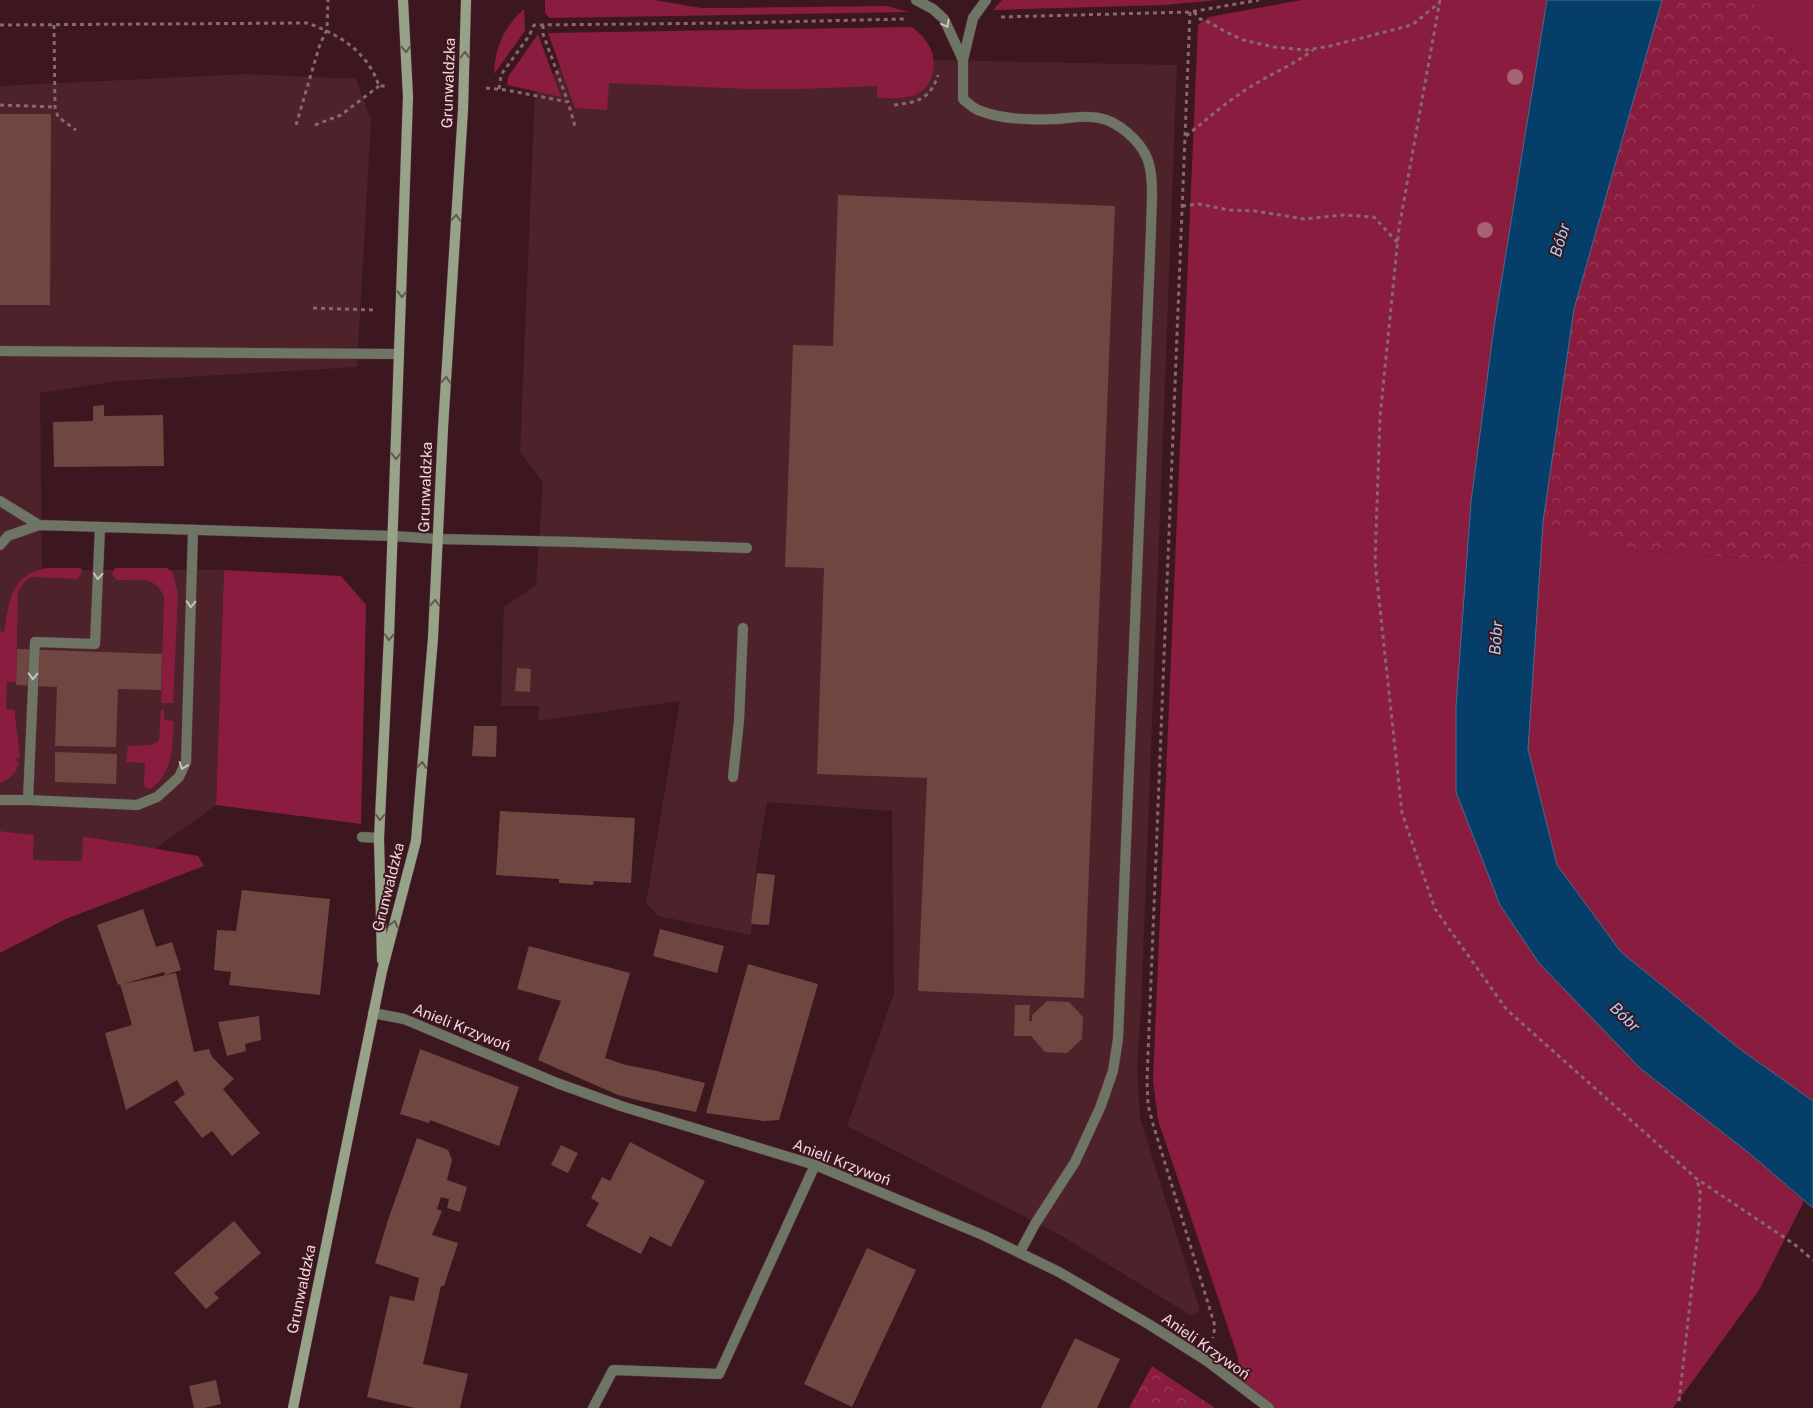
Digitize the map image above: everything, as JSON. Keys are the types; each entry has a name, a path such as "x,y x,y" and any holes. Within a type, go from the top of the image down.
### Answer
{"street":[{"name":"Grunwaldzka","path":"382,971 379,838 393,536 408,97 403,0"},
{"name":"Grunwaldzka","path":"293,1408 382,971 416,840 433,638 442,428 463,110 466,0"},
{"path":"916,0 934,9 944,19 963,60"},
{"path":"986,0 973,18 963,60 963,99 977,110 998,116 1055,119 1083,116 1101,118 1113,123 1139,144 1148,159 1151,179 1150,250 1118,1039 1113,1070 1100,1108 1075,1162 1035,1224 1020,1252"},
{"path":"0,350 400,354"},
{"path":"0,501 38,525"},
{"path":"0,545 8,536 38,525 393,536 438,540 576,542 748,548"},
{"path":"28,800 35,642 94,644 100,527"},
{"path":"0,800 137,805 157,797 179,777 186,762 192,531"},
{"path":"733,777 739,720 743,628"},
{"path":"362,837 379,838"},
{"name":"Anieli Krzywoń","path":"373,1013 404,1019 557,1083 620,1106 815,1165 985,1236 1059,1272 1150,1325 1207,1361 1269,1408"},
{"path":"593,1408 613,1370 718,1374 815,1165"}],"path":[{"path":"296,125 320,44 327,30 328,0"},
{"path":"998,17 1192,12 1259,0"},
{"path":"1192,12 1200,19 1243,40 1274,47 1306,50 1412,24 1426,15 1440,1"},
{"path":"1440,1 1398,243 1380,417 1375,562 1402,813 1436,909 1507,1010 1697,1179 1794,1244 1813,1260"},
{"path":"1192,12 1182,206 1147,1080 1148,1105 1216,1326 1207,1361"},
{"path":"499,89 501,75 529,36 534,25 913,19"},
{"path":"0,25 307,23 327,30 342,39 365,59 374,71 379,86"},
{"path":"54,25 55,107 58,117 76,130"},
{"path":"543,25 543,34 576,126"},
{"path":"1185,136 1220,107 1245,90 1281,71 1314,49"},
{"path":"894,105 913,102 927,96 936,83 940,70"},
{"path":"315,125 341,116 379,86 386,86"},
{"path":"492,88 568,102"},
{"path":"0,105 55,107"},
{"path":"1182,206 1199,204 1229,210 1254,211 1304,219 1344,214 1374,217 1398,243"},
{"path":"313,308 375,310"},
{"path":"1679,1402 1699,1223 1700,1192 1697,1179"}],"shaded area":[{"path":"934,60 1177,65 1141,1011 1137,1065 1140,1118 1200,1310 1192,1316 1060,1235 847,1126 894,994 892,811 767,802 756,868 751,935 658,916 646,903 680,701 538,721 539,706 501,706 504,607 536,585 543,482 520,452 535,92 560,66"},
{"path":"247,74 356,79 371,120 357,367 118,381 40,393 42,570 224,570 216,805 155,849 84,836 82,861 33,860 34,835 0,831 0,86"}],"green space":[{"path":"545,0 654,0 701,8 887,6 909,12 550,18 545,13"},
{"path":"1002,0 1218,0 1164,5 993,10"},
{"path":"1302,0 1547,0 1494,327 1471,502 1456,707 1456,792 1641,1069 1749,1153 1804,1201 1759,1290 1673,1408 1268,1408 1239,1387 1238,1357 1158,1120 1153,1080 1198,25 1209,17"},
{"path":"1662,0 1751,0 1813,77 1813,563 1631,550 1543,522 1574,309"},
{"path":"1751,0 1813,0 1813,77"},
{"path":"524,9 525,31 494,74 496,55 502,38 511,23"},
{"path":"912,27 928,44 934,63 929,83 919,93 910,97 877,98 877,86 749,89 609,83 607,110 575,108 548,33"},
{"path":"538,34 561,97 507,85 508,77"},
{"path":"1543,522 1631,550 1813,563 1813,1101 1741,1050 1621,952 1557,865 1528,749"},
{"path":"48,568 81,568 82,572 78,579 32,577 26,580 18,592 16,682 7,682 6,709 15,710 20,757 16,759 19,762 15,772 0,783 0,631 4,632 11,599 19,582 35,571"},
{"path":"115,568 167,568 173,573 178,594 173,703 161,703 164,597 156,585 151,582 145,580 117,580 112,574"},
{"path":"224,570 341,576 366,605 361,824 216,805"},
{"path":"161,710 164,710 164,720 174,721 172,750 164,775 150,789 146,788 144,784 145,763 126,762 128,746 152,745 159,741"},
{"path":"0,831 34,835 33,860 82,861 83,836 198,856 204,866 66,919 0,953"},
{"path":"1152,1366 1215,1408 1129,1408"}],"water":[{"name":"Bóbr","path":"1547,0 1662,0 1574,309 1543,522 1528,749 1557,865 1621,952 1741,1050 1813,1101 1813,1208 1749,1153 1641,1069 1539,963 1500,905 1456,792 1456,707 1471,502 1494,327"}],"building":[{"path":"0,114 51,114 50,305 0,305"},
{"path":"838,195 1115,206 1084,998 918,991 927,778 817,774 824,568 785,567 793,345 833,346"},
{"path":"104,405 104,416 163,415 164,466 54,467 53,422 93,421 93,406"},
{"path":"17,649 162,654 161,690 118,689 116,747 55,746 57,687 16,685"},
{"path":"517,668 531,669 530,692 515,691"},
{"path":"474,726 497,726 496,757 472,756"},
{"path":"55,752 117,754 116,784 55,782"},
{"path":"500,811 635,818 631,883 594,881 593,885 559,883 559,879 496,875"},
{"path":"757,873 775,875 769,925 751,924"},
{"path":"242,890 330,899 320,995 229,985 231,972 214,970 217,930 236,931"},
{"path":"143,909 156,947 172,942 181,970 165,975 164,972 123,984 176,973 194,1052 209,1049 212,1057 234,1079 223,1089 260,1133 232,1156 212,1131 202,1138 174,1102 185,1094 177,1080 126,1110 105,1033 132,1025 120,984 118,985 97,925"},
{"path":"660,929 724,946 717,973 653,956"},
{"path":"529,946 630,973 605,1058 626,1065 705,1083 696,1112 618,1095 538,1060 561,1001 517,989"},
{"path":"748,964 818,984 779,1120 764,1121 706,1113"},
{"path":"1047,1001 1069,1002 1083,1017 1082,1039 1067,1053 1045,1052 1031,1036 1014,1036 1015,1005 1030,1005 1029,1021 1032,1021 1032,1015"},
{"path":"259,1016 261,1040 245,1044 246,1051 227,1056 218,1022"},
{"path":"420,1049 519,1087 499,1146 430,1120 429,1123 400,1114"},
{"path":"417,1138 448,1150 452,1160 447,1180 467,1187 460,1212 447,1208 449,1199 441,1197 437,1209 442,1211 432,1235 458,1243 444,1286 441,1286 423,1364 468,1374 460,1408 415,1408 367,1397 390,1296 414,1301 419,1278 375,1263"},
{"path":"630,1142 705,1181 671,1247 650,1236 641,1254 586,1226 599,1203 591,1198 602,1177 610,1181"},
{"path":"561,1145 578,1153 568,1173 551,1165"},
{"path":"234,1221 261,1253 214,1293 219,1298 206,1309 174,1273"},
{"path":"867,1248 916,1270 852,1407 804,1384"},
{"path":"1075,1338 1120,1359 1097,1408 1041,1408"},
{"path":"216,1380 221,1404 194,1408 189,1386"}]}
